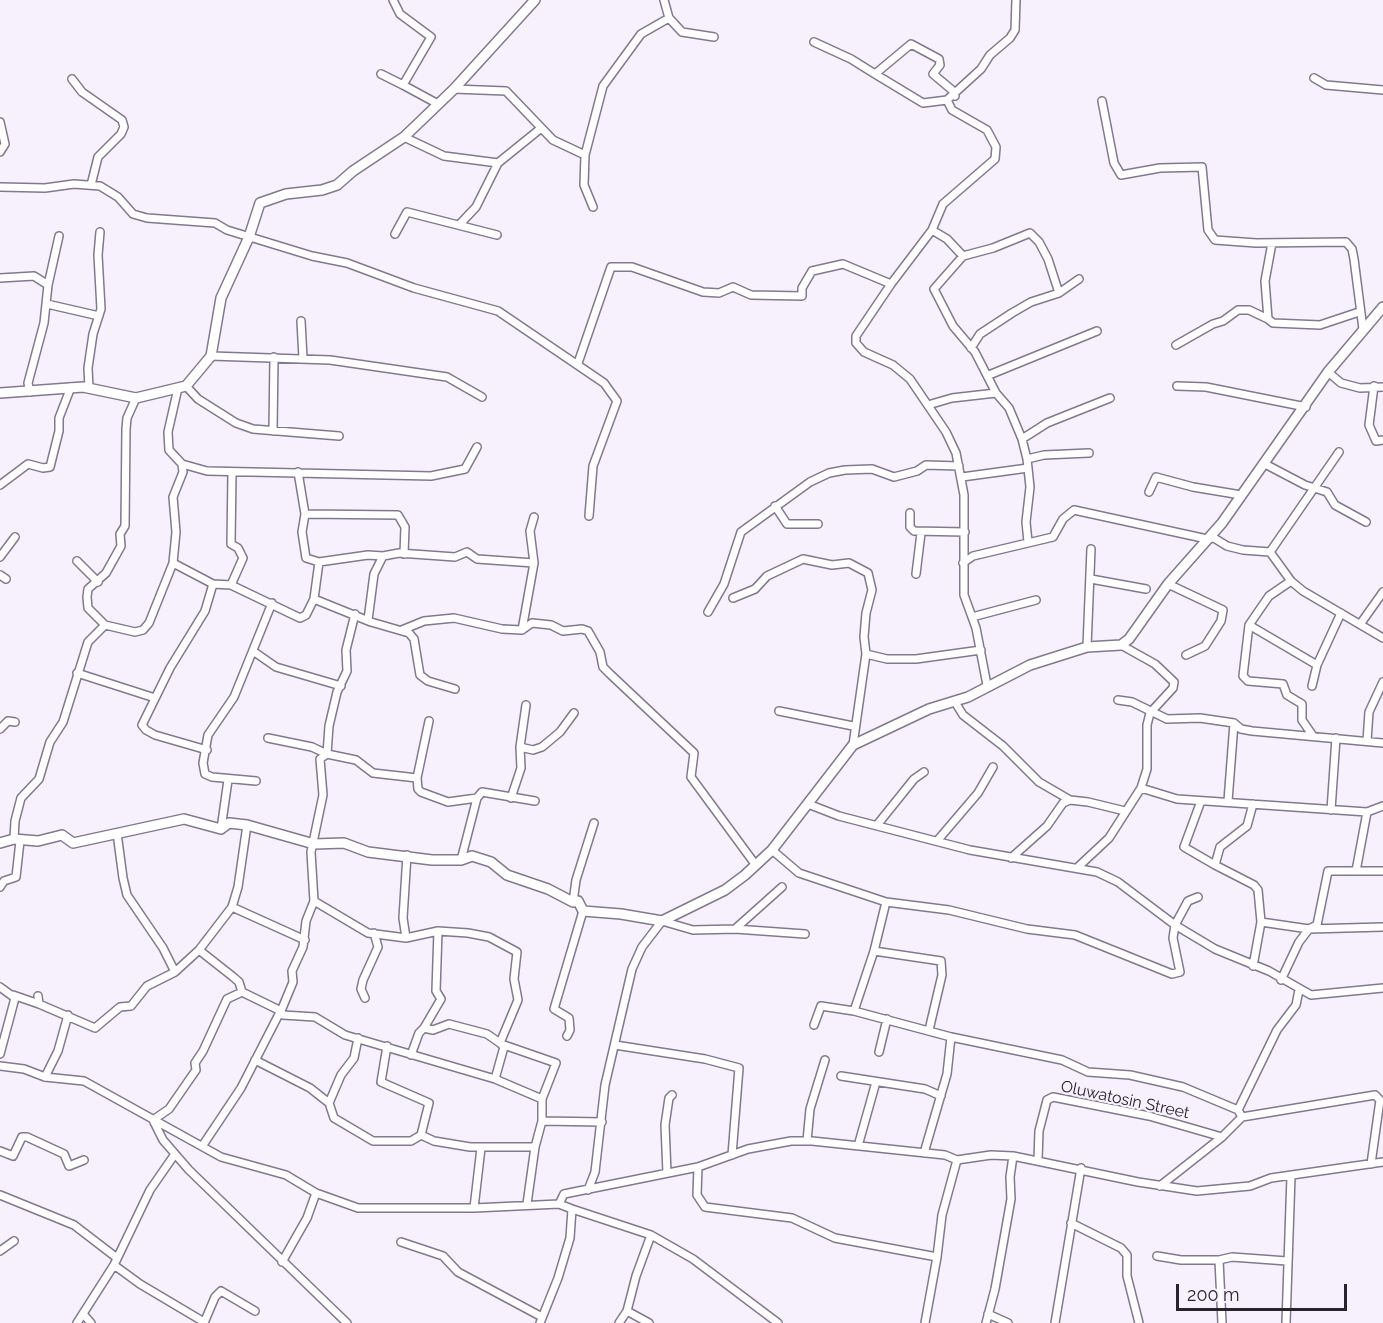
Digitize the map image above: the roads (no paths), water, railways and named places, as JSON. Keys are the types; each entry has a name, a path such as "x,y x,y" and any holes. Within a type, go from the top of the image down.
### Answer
{"street":[{"path":"393,0 400,14 431,37 403,85"},
{"path":"477,447 465,469 431,476 401,478 353,473 207,471 182,464 169,450 167,443 182,387 211,356 221,298 249,237 260,203 286,194 338,186 352,171 404,137 454,89 535,0"},
{"path":"664,0 669,18 682,32 714,37"},
{"path":"814,42 851,59 923,103 947,100 955,96 981,69 990,55 1010,38 1015,30 1016,0"},
{"path":"593,207 584,185 585,155 603,86 641,34 669,18"},
{"path":"875,74 911,44 939,59 940,65 933,74 952,90 955,96"},
{"path":"381,74 438,104"},
{"path":"1314,78 1326,85 1383,90"},
{"path":"72,79 82,92 122,120 124,127 121,134 98,157 92,185"},
{"path":"454,89 506,91 553,140 585,155"},
{"path":"947,100 952,110 987,130 996,147 995,159 943,204 932,230 891,284 856,336 856,343 864,352 893,365 910,379 946,432 962,477 965,532 964,595 981,650 987,685"},
{"path":"1102,101 1114,163 1121,176 1160,168 1202,167 1208,230 1211,237 1221,242 1346,242 1352,249 1354,259 1363,329"},
{"path":"0,122 5,144 0,152"},
{"path":"459,225 476,207 498,163 540,129"},
{"path":"404,137 444,156 498,163"},
{"path":"0,187 92,185 108,189 139,216 215,224 312,256 347,263 414,288 498,311 578,363 604,383 617,401 593,466 589,516"},
{"path":"395,234 407,212 497,235"},
{"path":"932,230 947,239 963,256"},
{"path":"90,388 88,368 99,316 100,232"},
{"path":"1028,542 1026,522 1030,487 1022,439 1009,408 996,393 989,375 971,348 953,326 934,289 963,256 993,248 1030,233 1039,242 1048,259 1059,293"},
{"path":"30,392 28,383 47,304 48,285 59,236"},
{"path":"1268,319 1265,281 1272,243"},
{"path":"578,363 611,267 644,270 703,292 718,293 733,287 751,295 802,296 802,288 812,271 843,264 891,284"},
{"path":"0,278 34,276 48,285"},
{"path":"971,348 980,334 1031,302 1059,293 1079,279"},
{"path":"47,304 99,316"},
{"path":"1121,645 1129,639 1168,584 1222,524 1306,407 1328,372 1383,307"},
{"path":"1176,345 1213,324 1224,321 1238,310 1249,310 1273,323 1320,325 1359,312"},
{"path":"301,321 303,358"},
{"path":"989,375 1097,331"},
{"path":"211,356 303,358 447,377 482,397"},
{"path":"273,430 274,357"},
{"path":"1328,372 1341,383 1360,388 1383,387"},
{"path":"1177,386 1206,387 1306,407"},
{"path":"1374,386 1369,425 1376,441 1383,440"},
{"path":"0,393 71,387 90,388 136,398 182,387"},
{"path":"0,485 28,464 43,468 50,467 59,431 59,418 71,387"},
{"path":"182,387 236,423 253,429 339,436"},
{"path":"928,405 952,398 996,393"},
{"path":"136,398 127,418 125,526 120,534 121,546 106,573 88,589 88,608 105,625 135,632 143,630 149,623 173,563 176,532 173,496 183,472 182,464"},
{"path":"1022,439 1047,423 1110,398"},
{"path":"1270,552 1339,452"},
{"path":"1027,459 1044,455 1089,453"},
{"path":"1265,464 1327,492 1335,505 1366,522"},
{"path":"708,612 724,584 741,532 810,482 829,473 872,469 894,477 917,471 926,465 959,466"},
{"path":"962,477 1028,468"},
{"path":"298,472 306,514 302,532 306,558 320,562 368,555 404,554 455,557 467,552 477,559 534,563"},
{"path":"231,585 243,558 238,548 231,544 232,473"},
{"path":"1149,492 1156,477 1193,488 1241,495"},
{"path":"775,506 787,524 818,524"},
{"path":"963,563 973,556 1053,537 1063,519 1074,510 1207,539 1214,538 1227,546 1243,550 1270,552 1291,581 1383,638"},
{"path":"910,513 910,527 921,533 965,532"},
{"path":"306,514 398,515 405,527 404,554"},
{"path":"522,630 534,563 530,531 534,517"},
{"path":"916,574 921,533"},
{"path":"0,557 15,537"},
{"path":"1087,647 1092,579 1091,549"},
{"path":"369,620 374,574 384,556"},
{"path":"732,598 755,589 767,576 803,559 832,565 849,563 858,565 868,573 872,582 866,613 864,637 866,654 853,726 853,745"},
{"path":"77,561 98,582"},
{"path":"173,563 213,584 231,585 272,603 285,613 300,618 306,615 314,599 320,562"},
{"path":"1092,579 1146,589"},
{"path":"1291,581 1269,596 1249,625 1242,669 1244,680 1283,684 1287,695 1302,704 1302,720 1313,736"},
{"path":"207,750 146,730 142,725 143,719 205,611 213,584"},
{"path":"1168,584 1223,610 1221,621 1205,646 1186,656"},
{"path":"1361,623 1383,591"},
{"path":"314,599 386,627 402,630 414,639 420,675 428,681 455,688"},
{"path":"972,617 1035,600"},
{"path":"256,781 228,780 205,774 202,764 207,750 208,735 234,697 272,603"},
{"path":"1312,686 1317,665 1341,613"},
{"path":"327,754 329,726 347,671 346,650 355,614"},
{"path":"402,630 424,621 454,618 502,629 522,630 532,623 551,625 563,631 575,629 588,631 600,652 603,667 693,753 691,777 755,864"},
{"path":"0,887 3,881 16,877 15,821 21,798 39,779 50,742 63,722 87,642 105,625"},
{"path":"1249,625 1317,665"},
{"path":"588,1190 595,1172 605,1085 632,969 642,947 662,921 725,890 771,850 853,745 929,709 955,702 1030,665 1087,647 1121,645 1155,664 1174,682 1173,688 1150,712 1147,725 1147,770 1141,788 1109,837 1078,867"},
{"path":"866,654 887,659 916,659 981,650"},
{"path":"252,651 276,667 341,686"},
{"path":"77,673 155,698"},
{"path":"1367,741 1369,712 1383,682"},
{"path":"1118,700 1132,702 1167,718 1200,718 1234,723 1241,729 1383,743"},
{"path":"955,702 963,715 1003,746 1039,782 1070,800 1125,811"},
{"path":"511,798 521,768 520,747 526,705"},
{"path":"779,711 853,726"},
{"path":"520,747 533,750 542,747 560,732 574,713"},
{"path":"0,729 8,721 15,722"},
{"path":"429,721 417,778 418,789 448,802 477,798"},
{"path":"1228,801 1234,723"},
{"path":"268,738 312,747 327,754 356,760 373,773 417,778"},
{"path":"1330,810 1336,738"},
{"path":"203,1145 241,1088 279,1014 282,1013 305,940 306,921 314,901 311,869 323,795 320,759 327,754"},
{"path":"937,841 978,794 993,767"},
{"path":"877,825 914,779 924,772"},
{"path":"221,829 228,780"},
{"path":"1141,788 1177,799 1201,801 1367,812 1383,806"},
{"path":"461,860 477,798 482,792 535,801"},
{"path":"1011,858 1047,826 1063,803 1070,800"},
{"path":"1201,801 1184,847 1254,885 1258,890 1261,922 1253,966"},
{"path":"808,804 839,816 937,841 1011,858 1078,867 1118,882 1174,925 1215,949 1269,971 1281,980 1311,995 1383,988"},
{"path":"1215,864 1220,847 1247,826 1252,804"},
{"path":"1356,872 1367,812"},
{"path":"0,843 17,840 38,842 62,835 73,843 142,830 184,819 221,829"},
{"path":"221,829 229,823 247,825 314,844 344,843 368,852 408,855 432,860 461,860 472,856 491,862 507,875 548,889 573,902 578,901 583,911 554,1009 569,1018 570,1030 567,1036"},
{"path":"573,902 576,880 594,823"},
{"path":"0,987 13,995 68,1015 95,1028 120,1007 131,1006 147,986 175,972 199,950 232,907 238,887 247,825"},
{"path":"117,833 123,878 128,895 163,948 175,972"},
{"path":"771,850 799,873 886,902 949,910 1027,929 1075,935 1154,969 1178,974 1180,965 1173,938 1174,925 1188,901 1198,897"},
{"path":"406,938 403,918 408,855"},
{"path":"1281,980 1299,942 1309,929 1317,924 1328,871 1383,872"},
{"path":"734,929 782,887"},
{"path":"314,901 368,933 406,938 438,931 489,937 517,952 514,978 518,1000 502,1044 495,1079"},
{"path":"854,1011 874,951 886,902"},
{"path":"232,907 305,940"},
{"path":"583,911 662,921 693,930 734,929 805,934"},
{"path":"1261,922 1309,929 1383,927"},
{"path":"411,1055 419,1033 441,999 436,991 438,931"},
{"path":"365,998 361,989 363,980 378,947 374,933"},
{"path":"199,950 232,976 241,986 242,992"},
{"path":"874,951 941,961 942,975 929,1030"},
{"path":"1160,1186 1222,1137 1240,1114 1263,1055 1277,1030 1296,1005 1299,990"},
{"path":"242,992 282,1013 315,1017 345,1035 495,1079 542,1099"},
{"path":"154,1121 169,1108 196,1070 195,1063 227,999 242,992"},
{"path":"0,1054 14,1004 13,995"},
{"path":"38,996 39,1004"},
{"path":"814,1025 821,1006 854,1011 951,1037 1062,1060 1088,1072 1130,1075 1183,1087 1240,1114 1375,1095 1380,1100 1371,1164"},
{"path":"45,1077 58,1052 68,1015"},
{"path":"879,1052 887,1019"},
{"path":"424,1028 433,1030 449,1024 487,1034 502,1044 556,1063 542,1099 542,1121 535,1147 527,1204"},
{"path":"924,1153 941,1096 951,1037"},
{"path":"328,1103 341,1075 354,1058 358,1038"},
{"path":"615,1045 705,1059 739,1068 732,1155"},
{"path":"255,1060 310,1088 328,1103 334,1118 373,1141 411,1141 421,1135 429,1103 381,1083 387,1046"},
{"path":"807,1141 810,1109 825,1060"},
{"path":"0,1066 24,1069 45,1077 84,1081 221,1157 286,1175 316,1193 358,1208 474,1208 559,1204 651,1235 701,1265 778,1323"},
{"path":"841,1076 925,1089 941,1096"},
{"path":"858,1146 876,1082"},
{"path":"667,1173 665,1125 669,1098 672,1095"},
{"name":"Oluwatosin Street","path":"1038,1160 1039,1131 1047,1100 1053,1097 1149,1116 1222,1137"},
{"path":"154,1121 163,1140 174,1154 347,1323"},
{"path":"542,1121 602,1122"},
{"path":"421,1135 434,1141 481,1148 535,1147"},
{"path":"0,1151 13,1156 22,1137 27,1137 64,1154 69,1166 84,1160"},
{"path":"559,1204 564,1194 698,1167 748,1149 807,1141 945,1155 957,1161 991,1155 1013,1156 1081,1168 1160,1186 1209,1190 1250,1186 1271,1179 1383,1162"},
{"path":"474,1208 481,1148"},
{"path":"77,1323 116,1261 150,1190 174,1154"},
{"path":"986,1323 1011,1199 1010,1177 1013,1156"},
{"path":"925,1323 942,1215 957,1161"},
{"path":"698,1167 697,1195 705,1207 792,1218 835,1238 937,1257"},
{"path":"1055,1323 1081,1168"},
{"path":"1286,1323 1292,1176"},
{"path":"282,1262 308,1218 316,1193"},
{"path":"0,1195 52,1214 74,1225 140,1284 204,1322 215,1297 221,1291 255,1311"},
{"path":"401,1242 442,1257 458,1272 541,1320 558,1278 570,1238 572,1209"},
{"path":"1071,1222 1121,1248 1127,1255 1127,1276 1138,1323"},
{"path":"619,1323 627,1311 636,1276 651,1235"},
{"path":"0,1251 14,1241"},
{"path":"1157,1256 1219,1260 1232,1257 1287,1261"},
{"path":"1219,1260 1222,1323"},
{"path":"627,1311 649,1323"},
{"path":"988,1314 1008,1323"},
{"path":"84,1315 91,1323"}]}
